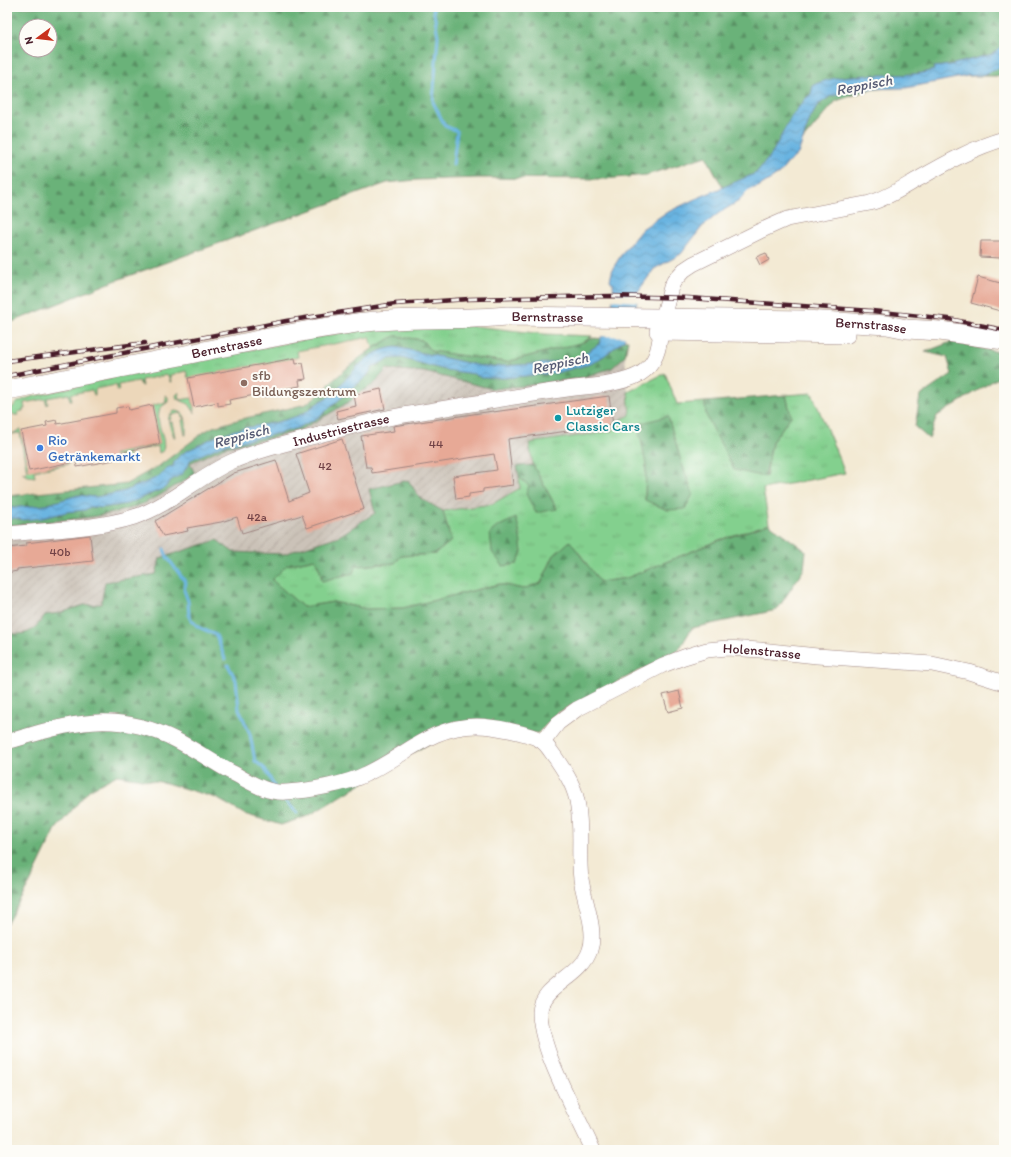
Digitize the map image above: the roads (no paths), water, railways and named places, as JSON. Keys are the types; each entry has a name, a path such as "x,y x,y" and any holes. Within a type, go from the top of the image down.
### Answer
{"main road":[{"name":"Bernstrasse","path":"7,390 285,335 390,319 472,319 507,316 597,323 662,325 805,320 887,325 906,329 1004,340"}],"street":[{"name":"Industriestrasse","path":"7,534 94,525 115,522 135,516 162,504 211,472 239,458 252,453 355,425 405,414 541,392 623,381 640,374 654,361 658,351 662,325 671,287 674,281 684,270 702,259 788,219 870,203 883,199 939,167 979,148 1004,140"},
{"name":"Holenstrasse","path":"543,742 558,723 577,709 664,665 684,656 707,650 726,648 760,650 932,664 962,670 1004,683"},
{"path":"7,742 80,723 118,722 140,726 179,741 212,762 264,789 282,793 344,782 359,777 375,770 426,738 459,727 480,726 501,728 526,735 543,742 566,774 577,799 580,824 581,875 592,938 590,950 582,964 545,996 540,1007 540,1019 556,1072 593,1150"}],"water":[{"name":"Reppisch","path":"1004,44 1004,64 997,69 982,75 967,76 906,88 865,89 831,96 818,105 810,119 798,154 779,174 758,187 750,189 739,201 719,213 702,227 681,254 654,269 637,293 638,297 636,307 624,340 591,364 556,373 506,378 481,378 474,374 445,370 401,358 388,359 373,367 367,376 319,417 298,428 223,445 190,460 182,474 170,481 165,488 127,504 102,508 90,507 85,510 67,512 43,518 23,520 14,518 7,521 7,508 45,505 78,495 96,497 125,491 158,477 169,467 173,466 176,459 181,454 217,436 227,432 278,422 301,414 329,397 329,394 339,389 340,385 365,360 378,352 387,349 396,347 486,367 548,363 576,358 583,355 599,344 614,295 613,284 610,280 613,268 623,252 642,229 664,214 756,173 771,155 791,117 805,99 811,94 813,85 849,76 923,73 934,70 933,67 950,65 992,54"}],"waterway":[{"path":"433,7 438,36 433,102 445,126 457,131 453,165"},
{"path":"164,549 167,557 186,583 184,590 188,601 189,617 198,627 216,635 225,659"},
{"path":"228,665 236,680 239,709 250,734 255,761 265,769 274,786"},
{"path":"283,798 297,813"}],"railway":[{"path":"7,376 286,321 395,304 469,299 611,296 689,298 872,311 949,319 1004,330"},
{"path":"7,361 145,343"}],"place":[{"name":"sfb Bildungszentrum","path":"244,383"},
{"name":"Lutziger Classic Cars","path":"558,418"},
{"name":"Rio Getränkemarkt","path":"40,448"}]}
